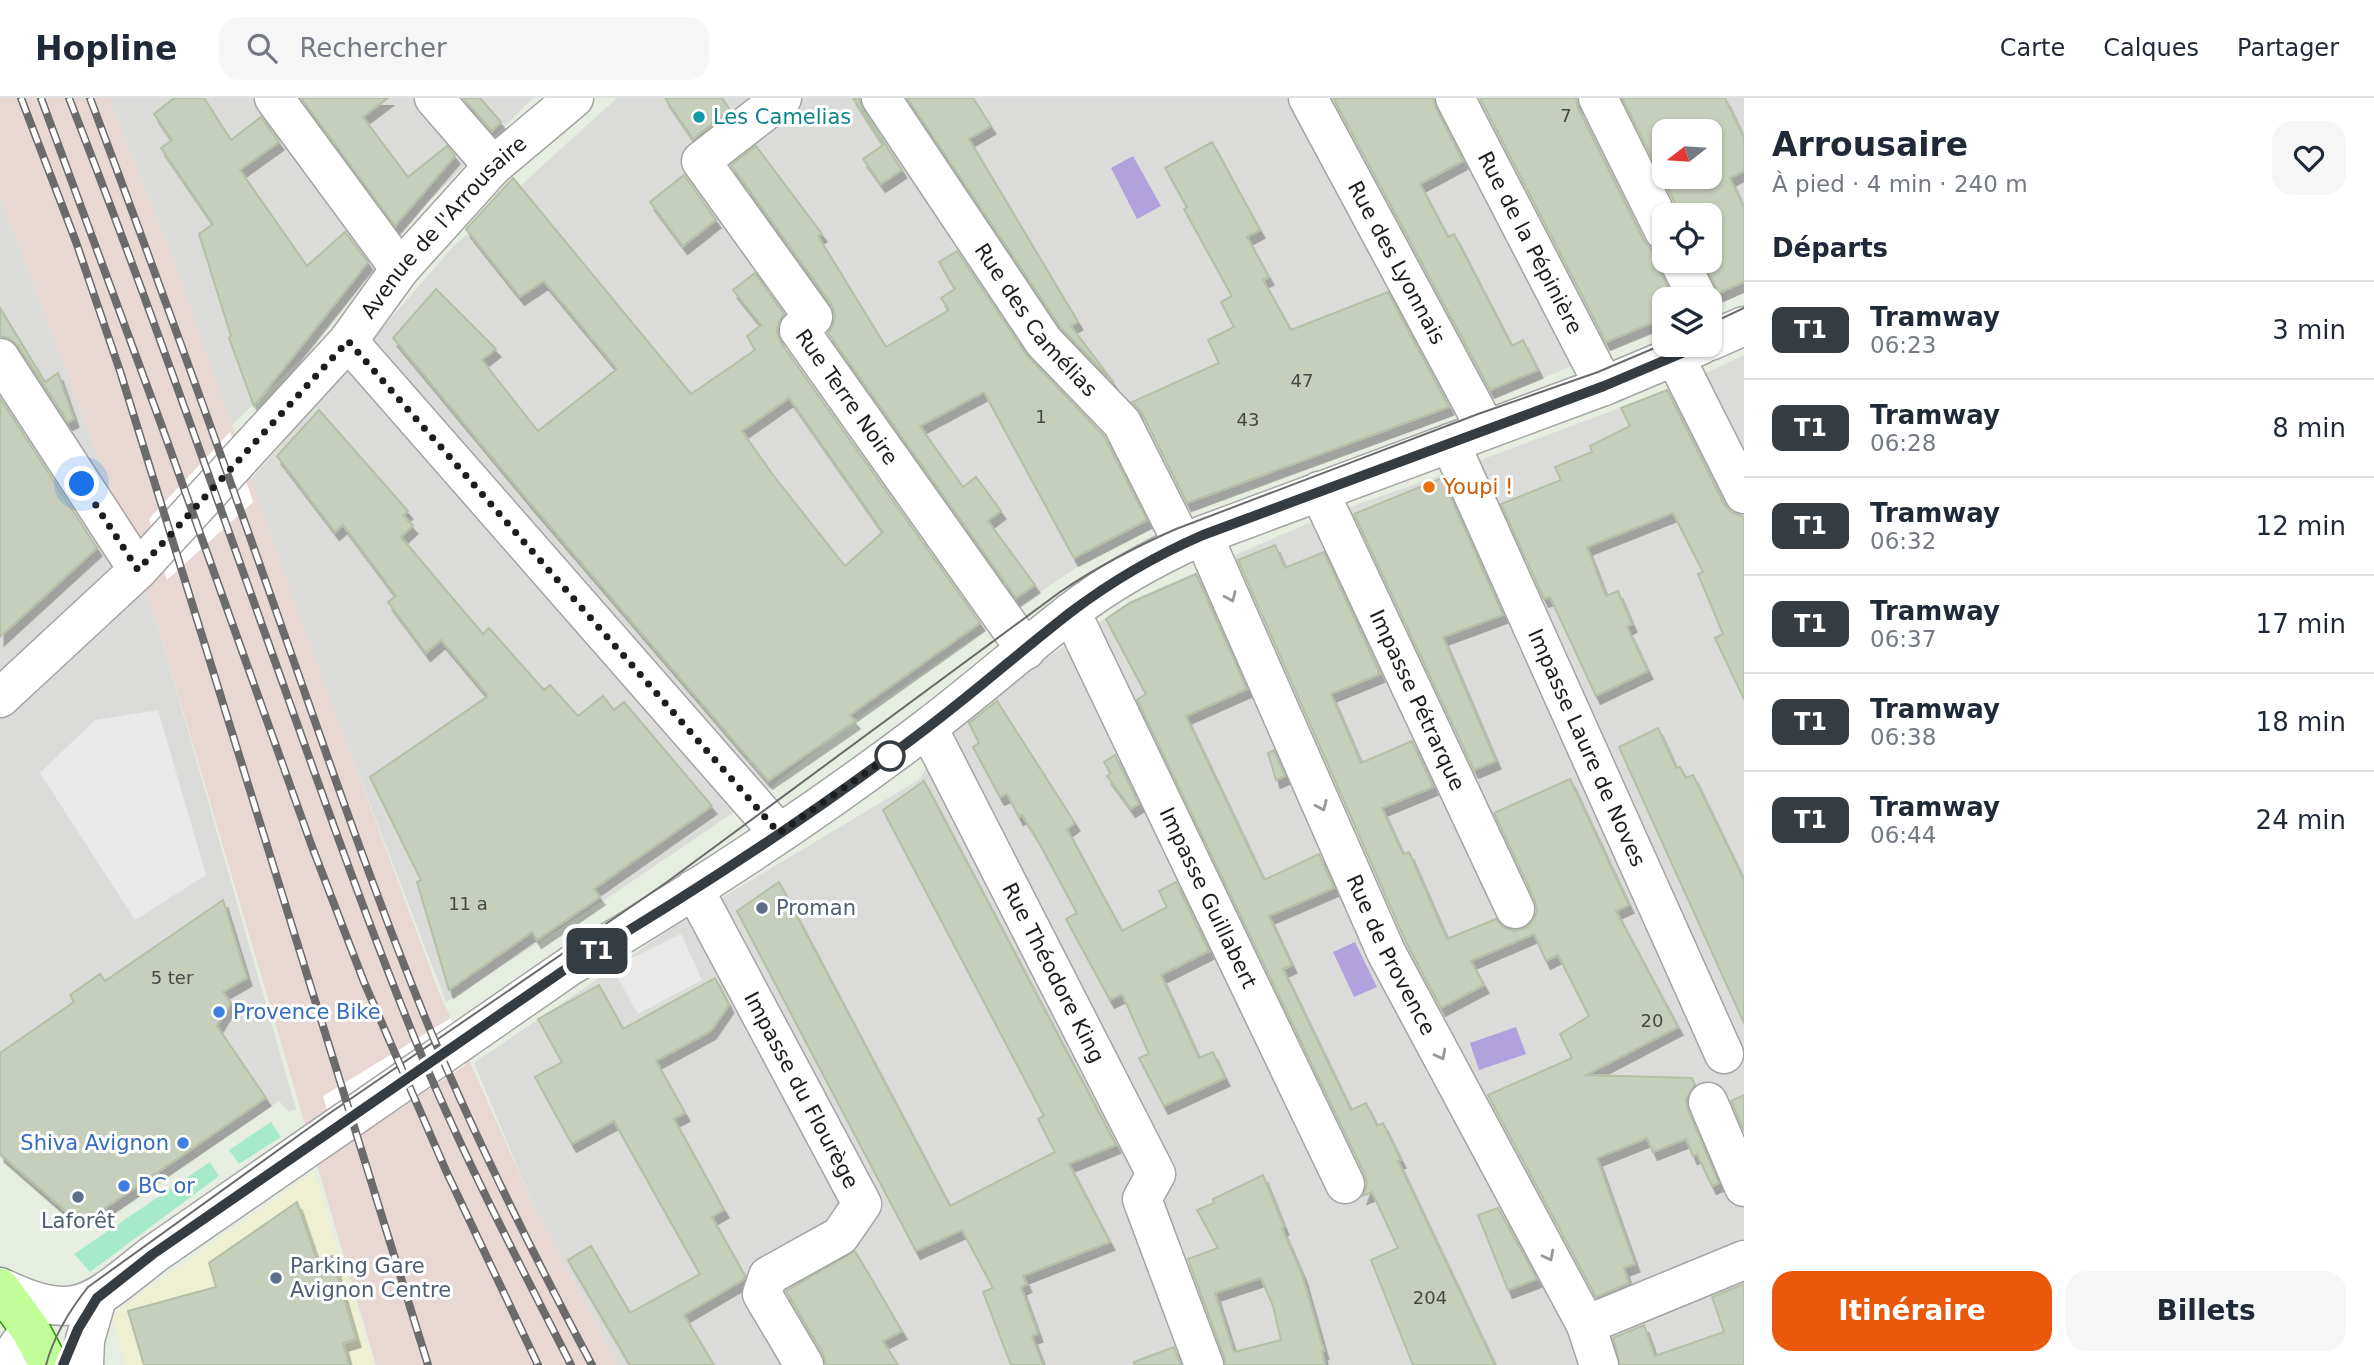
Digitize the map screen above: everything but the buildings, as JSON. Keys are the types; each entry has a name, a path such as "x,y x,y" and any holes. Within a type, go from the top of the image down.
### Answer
{"main road":[{"path":"0,1261 12,1300 49,1365"}],"street":[{"path":"274,98 400,269"},
{"path":"434,98 493,166"},
{"name":"Avenue de l'Arrousaire","path":"0,698 138,570 348,341 400,269 493,166 574,98"},
{"name":"Rue Terre Noire","path":"782,98 701,161 813,317 800,330 1026,650"},
{"name":"Rue des Camélias","path":"881,98 1044,342 1122,423 1193,539"},
{"name":"Rue des Lyonnais","path":"1308,98 1486,429"},
{"name":"Rue de la Pépinière","path":"1455,98 1604,386"},
{"path":"1598,98 1652,207"},
{"path":"348,341 779,833"},
{"path":"5,1365 12,1300 73,1307 97,1298 153,1254 570,966 779,833 928,728 1071,612 1144,564 1193,539 1604,386 1667,357"},
{"path":"1713,357 1744,494"},
{"path":"0,358 138,570"},
{"name":"Impasse Laure de Noves","path":"1450,443 1724,1054"},
{"name":"Impasse Pétrarque","path":"1319,491 1515,909"},
{"name":"Rue de Provence","path":"1193,539 1386,952 1586,1325 1600,1365"},
{"name":"Impasse Guillabert","path":"1071,612 1345,1184"},
{"name":"Rue Théodore King","path":"928,728 1156,1174 1142,1199 1204,1365"},
{"name":"Impasse du Flourège","path":"694,889 862,1203 840,1236 768,1276 762,1294 804,1365"},
{"path":"1708,1102 1744,1187"},
{"path":"1586,1325 1744,1259"},
{"path":"84,1365 85,1340 97,1298"}],"shaded area":[{"path":"0,98 109,98 172,255 304,628 439,992 533,1204 618,1365 376,1365 156,619 70,379 0,197"},
{"path":"109,98 533,98 428,202 304,356 230,427 172,255"},
{"path":"617,98 1744,98 1744,293 1722,303 1722,287 1652,287 1652,333 1424,427 1234,495 1144,533 1077,567 854,720 771,787 609,897 446,1002 247,484 452,248"},
{"path":"1133,156 1161,206 1137,219 1111,168"},
{"path":"0,197 70,379 156,619 296,1109 289,1112 279,1101 95,1226 73,1223 0,1157"},
{"path":"1744,355 1744,1365 618,1365 533,1204 474,1063 678,924 920,779 949,726 1130,601 1325,516 1683,384"},
{"path":"158,710 206,875 135,920 40,773 95,720"},
{"path":"681,934 702,980 638,1014 612,968"},
{"path":"1355,942 1377,987 1354,997 1333,952"},
{"path":"1516,1027 1526,1054 1479,1070 1470,1043"},
{"name":"Parking Gare Avignon Centre","path":"314,1172 374,1365 125,1365 112,1317 122,1307"}],"green space":[{"path":"271,1122 281,1137 239,1164 229,1150"},
{"path":"210,1162 219,1176 90,1272 74,1254"}],"pier":[{"path":"230,432 253,502 167,580 149,519"},
{"path":"451,1018 465,1065 339,1149 323,1096"}],"tram line":[{"path":"1722,318 1744,308"},
{"path":"46,1365 63,1324 88,1287 327,1115 667,882 1074,583 1116,558 1176,529 1478,414 1598,372 1652,349"},
{"name":"T1","path":"63,1365 78,1329 97,1298 153,1254 570,966 631,930 801,818 928,728 1071,612 1108,586 1144,564 1203,535 1604,386 1673,357"},
{"path":"63,1365 78,1329 97,1298"}],"railway":[{"path":"21,98 76,242 120,371 428,1365"},
{"path":"41,98 311,844 364,982 447,1173 538,1365"},
{"path":"69,98 152,317 397,993 469,1162 571,1365"},
{"path":"90,98 193,378 359,846 412,986 488,1159 592,1365"}],"place":[{"name":"Les Camelias","path":"699,117"},
{"name":"Youpi !","path":"1429,487"},
{"name":"Proman","path":"762,908"},
{"name":"Provence Bike","path":"219,1012"},
{"name":"Shiva Avignon","path":"183,1143"},
{"name":"BC or","path":"124,1186"},
{"name":"Laforêt","path":"78,1197"},
{"name":"Parking Gare Avignon Centre","path":"276,1278"}],"route":[{"path":"82,484 138,570 348,341 779,833 890,756"}]}
